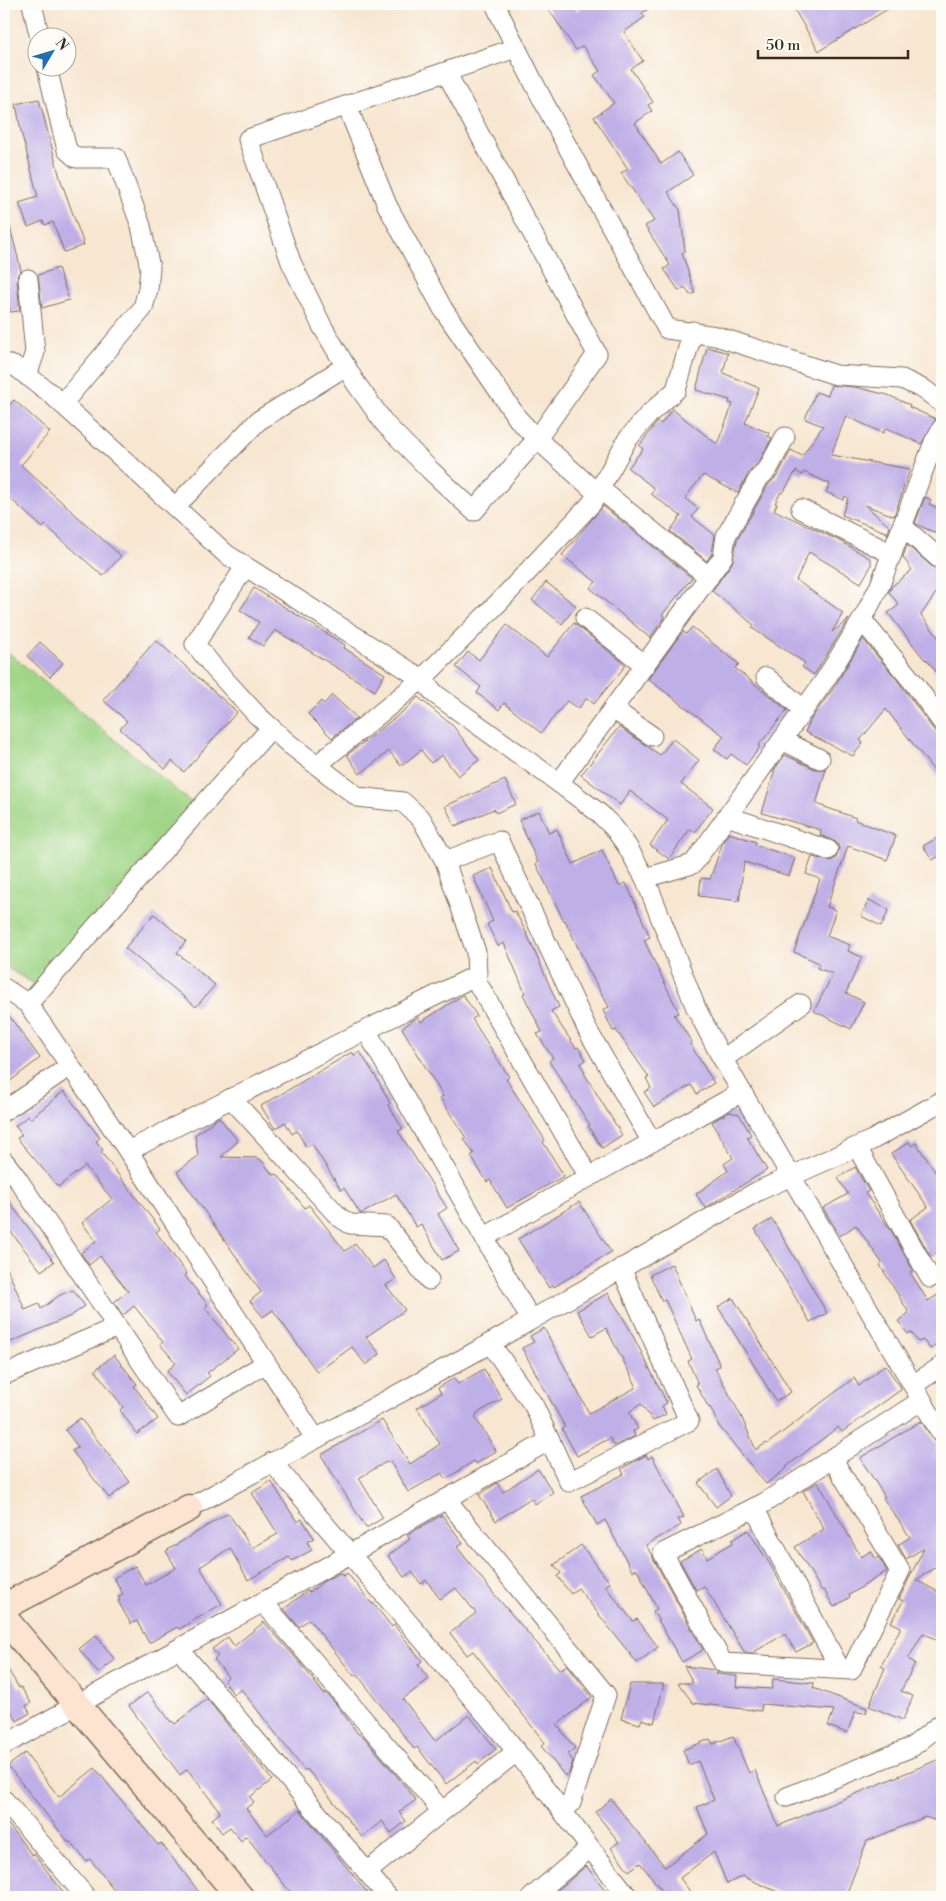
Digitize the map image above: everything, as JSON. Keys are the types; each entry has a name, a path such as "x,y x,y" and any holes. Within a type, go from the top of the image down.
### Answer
{"street":[{"path":"32,4 38,28"},
{"path":"495,4 583,178 627,253 667,329 716,336 836,375 902,379 925,390 942,403"},
{"path":"446,72 597,354 537,439 474,511 385,424 355,382 322,326 291,262 248,140 446,72 516,48"},
{"path":"49,78 67,150 76,158 116,158 141,226 150,268 148,289 143,308 62,404"},
{"path":"347,106 387,205 443,309 518,419 537,439 599,491 709,577"},
{"path":"27,376 35,352 28,279"},
{"path":"317,765 422,679 592,503 627,440 650,413 676,390 693,332"},
{"path":"4,363 16,367 62,404 226,554 422,679 435,694 559,783 599,813 614,828 627,846 645,878 696,1008 722,1059 942,1435"},
{"path":"175,507 258,421 346,366"},
{"path":"645,878 693,864 825,680 862,620 880,585 934,442 942,428"},
{"path":"559,783 723,557 726,536 759,478 768,469 786,437"},
{"path":"801,509 892,554"},
{"path":"902,526 942,561"},
{"path":"128,1151 477,975 476,952 445,862 422,820 403,802 358,797 257,715 195,644 245,567"},
{"path":"585,618 645,665"},
{"path":"862,620 913,682 942,722"},
{"path":"766,677 804,710"},
{"path":"613,709 652,736"},
{"path":"28,1004 271,728"},
{"path":"782,740 820,759"},
{"path":"727,816 828,850"},
{"path":"445,862 499,841 588,1031 652,1142"},
{"path":"474,977 589,1177"},
{"path":"4,988 28,1004 128,1151 315,1438"},
{"path":"722,1059 802,1004"},
{"path":"366,1030 531,1320"},
{"path":"4,1111 70,1066"},
{"path":"485,1238 589,1177 742,1092"},
{"path":"231,1098 339,1217 350,1224 387,1226 429,1280"},
{"path":"4,1607 466,1357 758,1191 857,1147 942,1101"},
{"path":"857,1147 930,1278"},
{"path":"4,1161 178,1417 266,1363"},
{"path":"487,1345 534,1406 569,1482 689,1421 621,1268"},
{"path":"4,1375 117,1327"},
{"path":"832,1458 900,1571 851,1670 723,1663 663,1553 754,1508 832,1458 917,1392 942,1366"},
{"path":"4,1745 350,1554 550,1440"},
{"path":"272,1462 516,1752 628,1897"},
{"path":"446,1499 606,1695 571,1803 562,1811"},
{"path":"754,1508 840,1669"},
{"path":"263,1602 442,1811"},
{"path":"4,1618 240,1897"},
{"path":"179,1649 388,1897"},
{"path":"787,1797 912,1747 942,1723"},
{"path":"367,1872 516,1752"},
{"path":"4,1800 86,1897"},
{"path":"532,1897 590,1848"}],"green space":[{"path":"4,649 192,803 38,986 4,966"}],"building":[{"path":"545,4 571,4 576,11 586,4 656,4 642,13 645,17 624,32 643,61 631,69 653,102 648,105 652,111 635,123 661,164 678,152 693,175 668,192 680,210 685,251 682,253 695,293 690,295 685,287 679,291 664,269 670,265 645,226 654,221 621,173 628,169 594,117 614,103 594,75 600,71 583,46 576,50"},
{"path":"791,4 896,4 819,51"},
{"path":"39,99 60,178 84,245 64,252 53,222 45,225 43,221 28,227 19,203 38,197 16,104"},
{"path":"4,223 9,223 21,270 17,280 20,311 10,312 4,267"},
{"path":"58,268 69,300 42,308 38,275"},
{"path":"707,347 728,353 723,373 759,388 745,423 769,433 768,436 772,438 759,462 749,472 738,493 703,475 685,498 698,509 692,517 715,535 712,553 707,561 670,531 681,516 651,494 655,489 628,468 643,449 639,446 658,421 661,424 672,409 717,444 733,404 729,403 730,400 696,390"},
{"path":"831,385 855,387 888,395 936,419 921,444 886,428 883,433 846,416 831,455 910,469 894,516 865,505 890,527 888,533 842,515 848,498 845,496 843,500 826,492 830,484 804,472 802,475 796,471 775,503 777,504 774,510 840,541 871,559 871,566 861,583 809,552 796,580 843,613 832,632 849,619 814,675 802,667 805,663 752,628 754,625 712,591 732,563 737,540 768,485 778,475 791,450 802,456 823,426 805,419 816,392 828,396"},
{"path":"14,400 50,432 21,465 121,556 103,576 45,525 43,528 4,493 4,412"},
{"path":"925,497 931,500 929,504 942,510 942,524 938,534 915,523"},
{"path":"603,506 692,578 662,615 665,617 650,638 590,588 596,582 562,555"},
{"path":"907,545 942,575 942,584 921,615 942,642 942,679 888,613 899,605 889,592 892,586 912,570 903,557"},
{"path":"546,582 576,606 562,624 532,600"},
{"path":"254,588 345,645 344,648 385,674 375,691 275,630 263,646 249,637 259,622 240,610"},
{"path":"574,623 626,665 594,704 587,698 578,709 567,701 541,733 504,703 499,710 477,693 481,687 456,667 468,652 479,660 507,625 547,657"},
{"path":"692,627 739,664 735,668 787,710 758,746 760,747 746,765 731,754 727,759 714,749 724,736 648,679 683,631 686,634"},
{"path":"863,639 942,738 942,781 886,709 860,740 863,743 853,756 805,732 811,719 835,686"},
{"path":"156,640 237,712 184,772 172,761 165,769 120,729 127,721 103,700"},
{"path":"40,642 63,663 50,677 27,656"},
{"path":"332,695 357,718 332,738 308,714 321,701 324,704"},
{"path":"418,697 453,726 479,760 458,776 442,755 431,763 421,750 401,766 389,751 360,774 347,755 406,709"},
{"path":"619,727 660,755 673,739 699,760 681,784 713,808 695,832 690,829 669,859 650,845 668,820 630,791 620,805 581,775"},
{"path":"785,755 815,769 826,769 816,804 856,818 855,820 896,836 887,860 848,846 827,907 836,910 827,936 850,945 848,951 862,957 846,993 864,1002 851,1029 814,1011 833,974 817,968 819,963 794,952 820,879 806,874 812,857 831,861 836,858 839,848 836,842 820,835 821,830 762,813 775,769"},
{"path":"505,780 516,804 496,813 494,809 455,826 445,806"},
{"path":"539,811 549,833 557,829 573,864 602,850 619,886 626,883 650,937 644,940 679,1013 674,1015 692,1042 690,1044 714,1083 697,1094 691,1085 654,1107 644,1092 651,1088 646,1078 649,1077 616,1030 613,1031 603,1010 609,1007 536,864 538,863 519,820"},
{"path":"729,833 756,842 755,845 795,858 789,876 744,862 739,901 699,896 701,878 710,879 723,842"},
{"path":"942,835 942,855 932,860 923,846"},
{"path":"492,868 512,912 515,911 526,932 559,1007 551,1011 586,1060 580,1064 584,1073 622,1135 602,1148 588,1126 590,1125 549,1061 553,1058 537,1034 542,1032 523,994 525,993 504,943 498,946 487,924 493,921 473,876"},
{"path":"869,900 889,910 881,926 861,916"},
{"path":"154,914 186,941 177,953 215,985 196,1007 125,948"},
{"path":"463,995 477,1016 472,1019 509,1077 506,1079 545,1140 543,1142 564,1176 507,1208 490,1180 487,1182 471,1156 474,1154 464,1139 466,1138 440,1098 443,1096 402,1028 418,1017 421,1022"},
{"path":"4,1009 40,1058 4,1086"},
{"path":"352,1052 354,1055 360,1052 376,1077 390,1103 388,1105 403,1129 398,1131 447,1208 438,1214 459,1251 442,1260 421,1224 416,1227 396,1194 360,1213 344,1188 341,1190 312,1144 306,1147 297,1131 292,1134 285,1122 275,1129 261,1106"},
{"path":"64,1091 100,1138 96,1141 103,1150 101,1152 160,1229 156,1232 187,1274 185,1276 208,1305 205,1308 238,1349 207,1373 210,1376 186,1395 167,1371 176,1363 160,1344 163,1342 134,1306 123,1315 114,1302 128,1291 100,1256 89,1265 81,1253 96,1241 82,1223 112,1199 85,1166 58,1187 17,1138 22,1135 15,1126 28,1116 30,1119"},
{"path":"729,1112 739,1114 751,1135 747,1137 767,1170 705,1208 696,1194 728,1171 724,1164 733,1158 712,1122"},
{"path":"219,1117 238,1141 221,1157 257,1158 261,1160 273,1175 277,1174 305,1208 309,1205 345,1251 355,1244 373,1268 384,1260 396,1279 386,1285 405,1310 366,1337 380,1354 366,1365 352,1347 317,1372 273,1310 263,1317 250,1301 261,1292 177,1172 198,1156 195,1135"},
{"path":"909,1142 912,1146 916,1143 936,1173 942,1169 942,1250 931,1257 910,1220 928,1207 891,1154"},
{"path":"855,1167 869,1191 865,1193 892,1232 913,1270 910,1272 928,1301 942,1292 942,1340 930,1349 923,1340 918,1342 911,1332 908,1334 898,1321 909,1313 880,1265 882,1263 856,1225 840,1236 823,1208 848,1194 838,1178"},
{"path":"4,1195 54,1262 41,1271 4,1223"},
{"path":"579,1202 611,1252 554,1287 553,1285 549,1288 518,1239"},
{"path":"772,1219 827,1313 810,1322 755,1229"},
{"path":"4,1261 25,1310 39,1304 41,1309 60,1295 73,1290 85,1306 71,1316 4,1345"},
{"path":"672,1264 696,1321 699,1319 720,1366 715,1368 741,1416 756,1450 767,1444 854,1378 859,1386 885,1365 902,1389 842,1432 838,1427 766,1484 719,1426 696,1385 698,1384 688,1361 692,1359 665,1300 662,1301 650,1275"},
{"path":"608,1293 628,1326 667,1403 662,1406 666,1414 653,1421 641,1404 629,1412 638,1429 633,1431 635,1436 614,1446 610,1438 577,1456 562,1429 565,1427 522,1348 534,1342 530,1336 544,1328 589,1413 635,1388 634,1386 636,1385 606,1328 592,1336 577,1311"},
{"path":"733,1298 791,1392 776,1401 718,1307"},
{"path":"114,1355 137,1384 134,1386 158,1419 137,1434 120,1410 123,1407 95,1370"},
{"path":"484,1369 502,1399 476,1414 475,1417 496,1451 476,1464 474,1461 446,1479 442,1473 408,1492 390,1461 386,1462 359,1478 383,1518 366,1528 321,1455 382,1420 410,1464 440,1444 417,1408 441,1393 438,1388 454,1378 458,1384"},
{"path":"80,1418 130,1482 109,1498 72,1451 78,1447 65,1430"},
{"path":"921,1421 938,1447 935,1449 942,1460 942,1563 916,1580 942,1594 942,1642 923,1633 908,1659 915,1663 901,1691 913,1696 903,1720 869,1706 885,1668 881,1666 901,1627 891,1622 903,1601 899,1599 924,1548 906,1559 898,1545 910,1537 883,1498 885,1497 860,1458"},
{"path":"646,1455 648,1459 652,1456 684,1517 678,1519 681,1525 646,1545 703,1650 682,1662 653,1611 657,1609 637,1569 632,1571 605,1520 597,1525 581,1496 624,1474 621,1469"},
{"path":"538,1469 553,1492 535,1504 531,1498 496,1521 479,1495 497,1483 503,1492"},
{"path":"717,1469 731,1496 716,1507 698,1483"},
{"path":"271,1481 297,1522 302,1519 314,1538 307,1542 312,1550 292,1561 289,1557 248,1580 230,1548 200,1567 222,1604 179,1629 177,1627 149,1643 137,1621 131,1624 118,1601 120,1600 118,1597 123,1594 114,1578 135,1566 146,1585 176,1568 166,1551 228,1513 252,1548 278,1534 252,1493"},
{"path":"818,1482 861,1557 871,1551 876,1559 879,1557 887,1571 834,1607 795,1547 824,1529 803,1491"},
{"path":"442,1515 463,1543 457,1547 494,1594 560,1670 567,1665 592,1697 557,1725 575,1748 568,1754 573,1761 569,1773 565,1776 541,1746 545,1743 473,1651 467,1655 450,1633 476,1613 456,1588 440,1599 426,1580 421,1584 412,1572 404,1577 388,1556 410,1539 407,1535"},
{"path":"748,1530 771,1566 813,1643 796,1652 785,1634 752,1653 745,1653 704,1586 696,1590 680,1561 702,1549 707,1558 733,1543 732,1540"},
{"path":"581,1545 610,1583 605,1586 633,1621 637,1619 658,1647 637,1663 578,1588 571,1594 557,1576 561,1573 554,1565"},
{"path":"340,1573 343,1576 347,1573 392,1627 394,1625 422,1661 418,1665 429,1679 403,1699 435,1741 469,1715 496,1749 478,1764 476,1761 446,1784 417,1747 414,1749 357,1674 354,1676 309,1619 299,1627 284,1609 307,1591 310,1592 324,1581"},
{"path":"264,1622 302,1665 324,1694 326,1693 336,1704 359,1735 361,1734 416,1800 399,1812 406,1821 391,1833 382,1821 362,1837 307,1769 305,1771 241,1689 234,1695 224,1681 228,1677 214,1659 218,1656 212,1649 228,1637 234,1646"},
{"path":"96,1635 115,1660 98,1673 79,1649"},
{"path":"4,1663 19,1688 21,1687 31,1703 26,1706 30,1713 17,1721 4,1699"},
{"path":"684,1666 715,1670 718,1673 716,1674 737,1676 736,1687 772,1689 773,1679 814,1683 813,1688 867,1708 866,1713 855,1712 847,1733 828,1726 834,1710 762,1704 761,1711 693,1703 678,1683 693,1683"},
{"path":"630,1684 664,1684 654,1723 642,1719 640,1724 621,1719"},
{"path":"148,1692 171,1722 175,1724 207,1699 272,1780 250,1797 254,1802 246,1808 267,1835 300,1810 371,1897 294,1897 246,1836 241,1841 230,1827 222,1833 212,1819 220,1813 218,1809 187,1769 180,1775 129,1706"},
{"path":"733,1736 749,1773 755,1770 778,1826 942,1758 942,1823 925,1817 867,1841 846,1895 842,1897 789,1897 742,1876 727,1884 714,1852 680,1878 694,1897 667,1897 640,1863 629,1871 611,1848 619,1842 595,1812 611,1799 665,1867 708,1834 697,1807 714,1800 698,1761 689,1765 683,1750 710,1739 713,1744"},
{"path":"25,1753 59,1797 95,1768 158,1845 161,1843 203,1897 120,1897 90,1859 86,1861 71,1842 69,1843 8,1766"},
{"path":"4,1819 32,1855 34,1854 67,1897 4,1897"},
{"path":"586,1866 611,1897 549,1897 564,1885"}]}
